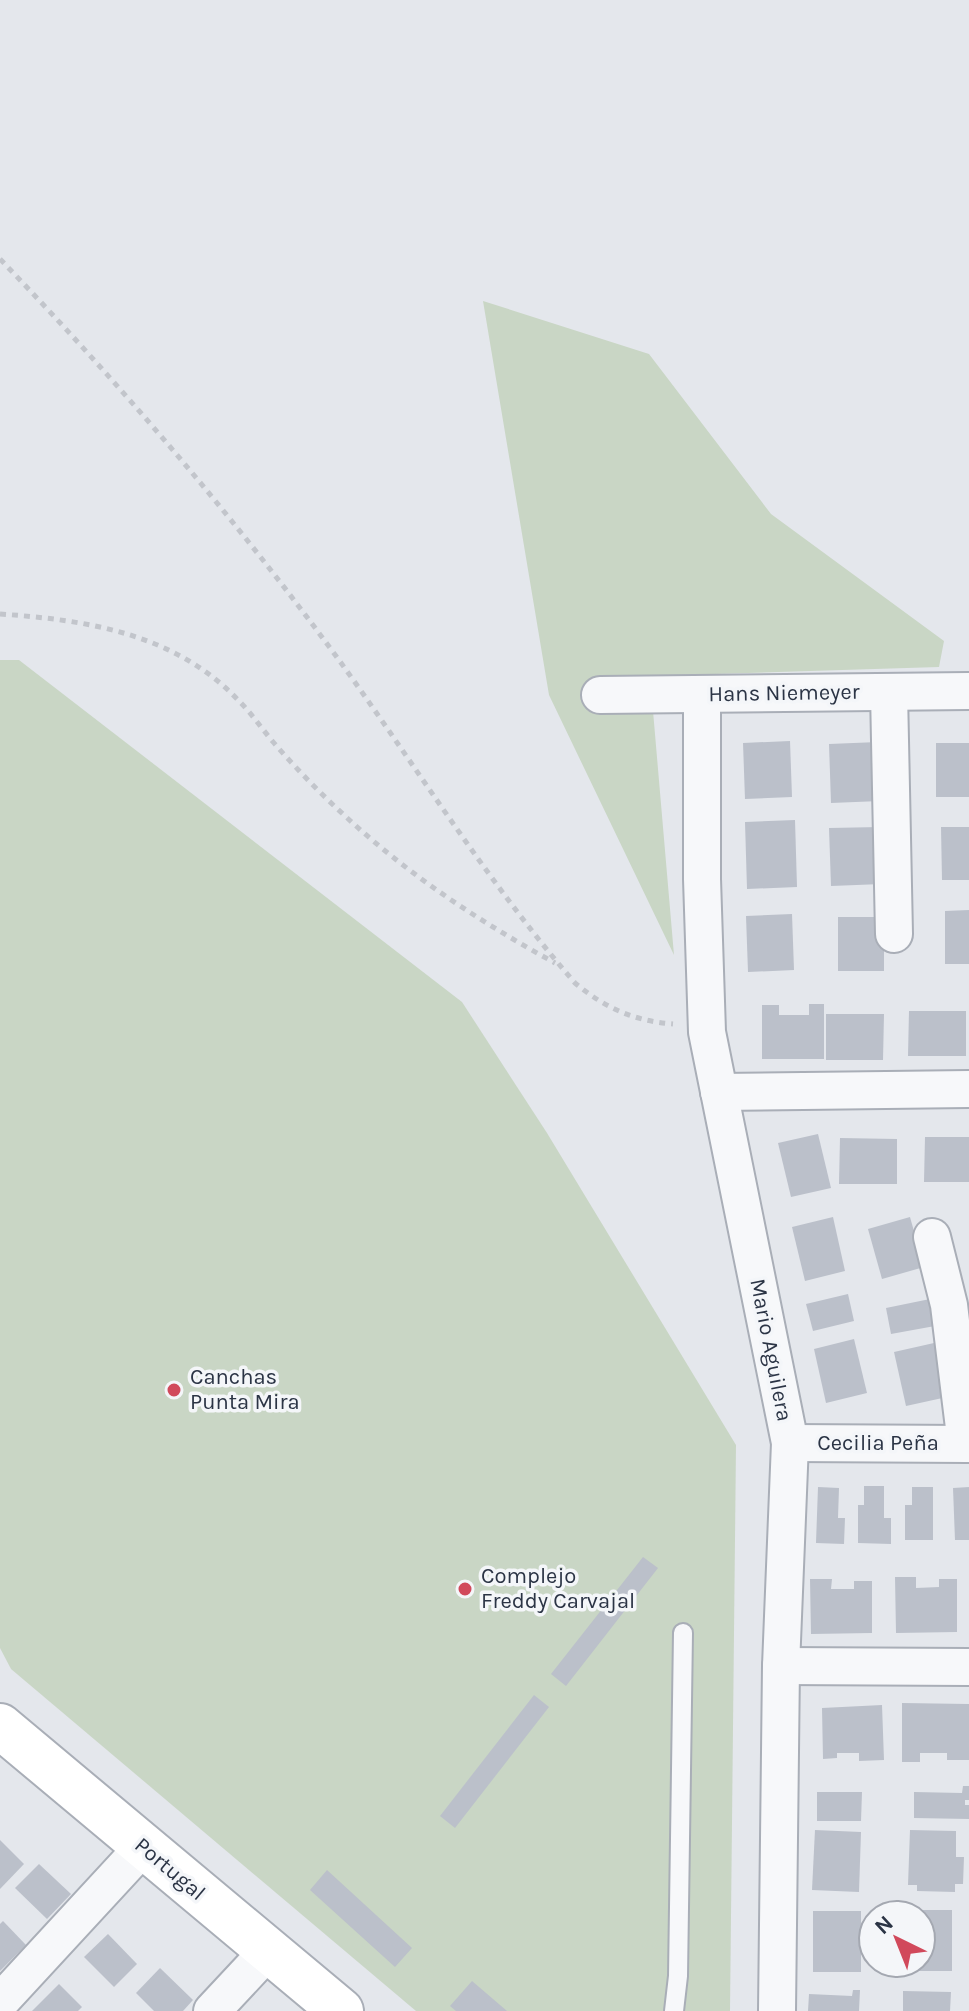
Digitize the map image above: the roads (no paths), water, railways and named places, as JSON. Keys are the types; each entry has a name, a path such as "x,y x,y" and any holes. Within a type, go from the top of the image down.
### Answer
{"main road":[{"name":"Portugal","path":"5,1741 144,1846 341,2011"}],"street":[{"name":"Hans Niemeyer","path":"600,695 969,691"},
{"path":"889,692 894,934"},
{"name":"Mario Aguilera","path":"702,694 702,879 707,1032 790,1443 781,1666 777,2011"},
{"path":"719,1092 969,1089"},
{"name":"Cecilia Peña","path":"790,1443 968,1444 959,1305 932,1237"},
{"path":"781,1666 969,1667"},
{"path":"0,2002 144,1846"},
{"path":"212,2011 268,1951"}],"lane":[{"path":"674,2011 678,1961 683,1633"}],"place":[{"name":"Canchas Punta Mira","path":"174,1390"},
{"name":"Complejo Freddy Carvajal","path":"465,1589"}]}
